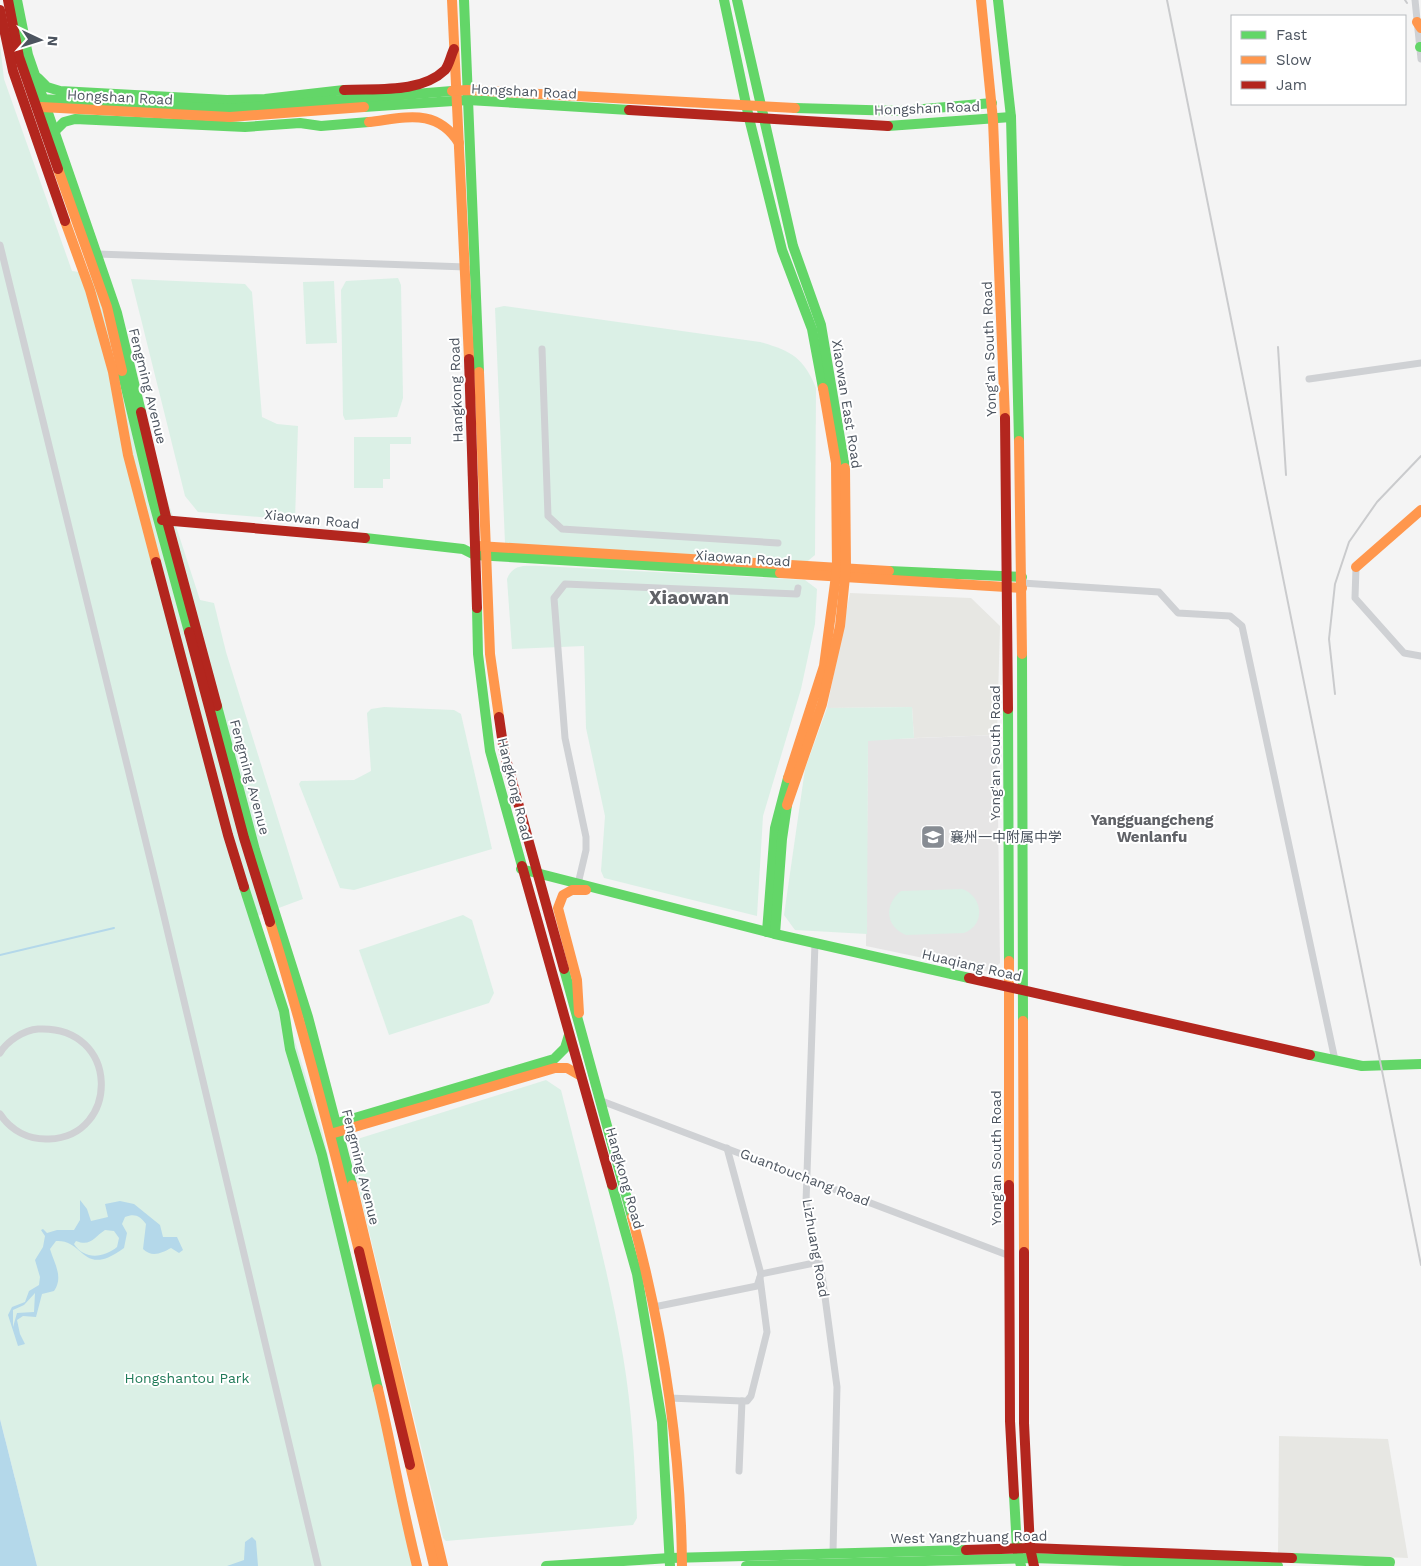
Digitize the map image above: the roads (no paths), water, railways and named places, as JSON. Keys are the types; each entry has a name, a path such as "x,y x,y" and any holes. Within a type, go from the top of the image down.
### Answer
{"street":[{"name":"Fengming Avenue","path":"8,0 19,57 107,308 257,867 271,913 308,1017 433,1566"},
{"name":"Fengming Avenue","path":"18,0 28,55 117,313 163,520"},
{"name":"Hangkong Road","path":"452,0 466,267 478,654 483,703 490,751 521,869 632,1255 651,1351 662,1422 670,1562"},
{"name":"Hangkong Road","path":"464,0 490,654 504,752 654,1307 669,1398 680,1505 682,1562"},
{"name":"Xiaowan East Road","path":"724,0 746,107 782,250 812,329 836,463 841,573"},
{"name":"Xiaowan East Road","path":"737,0 793,246 821,326 845,463 841,573 824,666 814,702 783,791 775,828 771,933"},
{"name":"Yong'an South Road","path":"981,0 992,103 1005,396 1010,988 1010,1421 1019,1558"},
{"name":"Yong'an South Road","path":"998,0 1011,117 1022,583 1024,1413 1032,1557"},
{"path":"1415,0 1421,59"},
{"path":"0,10 3,39 46,171 96,304 125,426 128,455 239,872 284,1011 290,1049 322,1155 396,1463 402,1508 417,1566"},
{"path":"35,74 47,87 60,92 265,100 339,90 412,86 432,79 446,69 454,50"},
{"name":"Hongshan Road","path":"46,103 229,109 456,90 468,95 763,120 893,126 993,120 1011,117"},
{"name":"Hongshan Road","path":"34,102 230,117 456,102 468,95 746,107 901,111 992,103"},
{"path":"55,131 64,122 75,119 245,127 300,123 320,126 419,117 434,119 448,125 459,143"},
{"path":"0,245 162,908 318,1566"},
{"path":"97,254 466,267"},
{"path":"542,349 548,516 562,529 778,543"},
{"path":"1309,380 1421,363"},
{"path":"1421,510 1356,567 1355,598 1404,653 1421,656"},
{"name":"Xiaowan Road","path":"163,520 310,532 486,551 1022,583"},
{"path":"1022,583 1159,592 1178,613 1230,616 1242,626 1334,1060"},
{"path":"578,884 586,850 586,837 565,738 554,598 565,584 797,594 798,588"},
{"name":"Huaqiang Road","path":"521,869 538,875 771,933 1334,1060 1362,1066 1421,1064"},
{"path":"579,1026 578,980 558,908 563,895 572,890 598,889"},
{"name":"Lizhuang Road","path":"815,943 806,1202 819,1262 837,1387 833,1552"},
{"path":"0,1053 16,1037 34,1029 53,1028 71,1034 87,1045 96,1059 101,1074 101,1091 96,1108 87,1122 74,1133 57,1139 38,1140 20,1134 5,1122 0,1114"},
{"path":"334,1129 554,1059 565,1048 569,1035"},
{"path":"334,1129 555,1068 567,1068 581,1076"},
{"name":"Guantouchang Road","path":"599,1100 1010,1256"},
{"name":"Fengming Avenue","path":"334,1129 443,1566"},
{"path":"669,1398 747,1401 751,1396 767,1332 760,1276 727,1148"},
{"path":"760,1276 819,1262"},
{"path":"654,1307 757,1286 760,1276"},
{"path":"739,1471 742,1402"},
{"name":"West Yangzhuang Road","path":"546,1566 682,1562 833,1552 1019,1558"},
{"name":"West Yangzhuang Road","path":"1032,1557 1278,1566"},
{"name":"West Yangzhuang Road","path":"746,1566 834,1565 1032,1557 1390,1562 1389,1566"}],"water":[{"path":"80,1200 87,1209 91,1221 108,1217 105,1204 120,1201 134,1204 160,1225 163,1237 177,1237 183,1250 179,1253 171,1248 157,1254 146,1252 143,1249 146,1224 134,1215 125,1217 122,1224 127,1233 124,1248 110,1257 100,1260 92,1259 66,1242 56,1241 50,1249 58,1275 57,1286 54,1291 42,1294 36,1317 23,1316 17,1320 20,1334 25,1344 18,1346 8,1315 12,1307 25,1302 29,1291 39,1285 40,1277 35,1260 43,1247 45,1236 41,1230 43,1229 47,1233 57,1230 74,1230 80,1220","holes":["105,1230 114,1231 119,1238 117,1247 112,1251 94,1256 83,1253 74,1244 76,1241 81,1243 89,1242","35,1293 34,1312 17,1313 13,1327 13,1310 24,1305"]},
{"path":"0,1419 37,1566 0,1566"},
{"path":"252,1537 256,1541 258,1566 227,1566 244,1560 245,1542"}],"waterway":[{"path":"0,955 114,928"}],"railway":[{"path":"1167,0 1421,1265"},
{"path":"1278,347 1286,475"},
{"path":"1335,694 1329,639 1335,584 1349,542 1377,502 1421,456"}],"place":[{"name":"襄州一中附属中学","path":"933,837"}],"district":[{"name":"Xiaowan","path":"689,597"},
{"name":"Yangguangcheng Wenlanfu","path":"1152,828"}],"park label":[{"name":"Hongshantou Park","path":"187,1378"}]}
